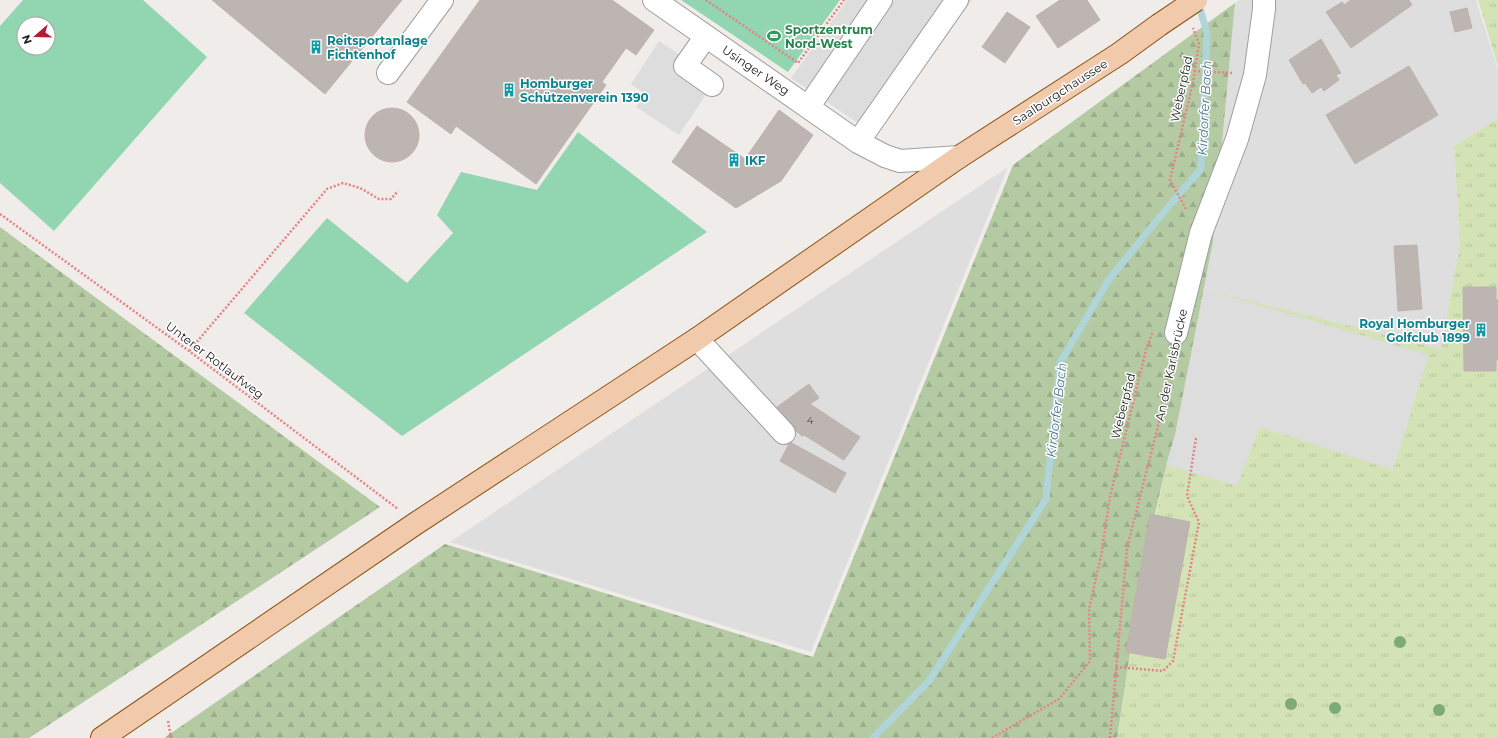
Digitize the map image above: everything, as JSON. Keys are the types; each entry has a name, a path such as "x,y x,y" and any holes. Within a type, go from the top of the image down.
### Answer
{"main road":[{"name":"Saalburgchaussee","path":"102,738 415,524 697,339 959,157 1120,54 1196,0"}],"street":[{"path":"388,73 442,0"},
{"name":"Usinger Weg","path":"654,0 809,106 858,142 885,156 900,161 959,157"},
{"path":"809,106 881,0"},
{"path":"858,142 957,0"},
{"name":"An der Karlsbrücke","path":"1176,333 1201,233 1237,139 1255,75 1264,0"},
{"path":"706,36 685,66 712,85"},
{"path":"697,339 784,433"}],"path":[{"path":"706,0 798,63 844,0"},
{"name":"Weberpfad","path":"1190,216 1170,180 1199,44"},
{"path":"1194,71 1220,73"},
{"path":"189,351 327,189 343,183 360,188 379,199 391,199 398,191"},
{"name":"Unterer Rotlaufweg","path":"0,214 189,351 415,524"},
{"name":"Weberpfad","path":"992,738 1059,699 1090,660 1089,609 1101,556 1110,497 1146,350 1154,328"},
{"name":"An der Karlsbrücke","path":"1110,738 1127,548 1157,430 1176,333"},
{"path":"1116,667 1163,671 1173,661 1198,522 1187,496 1196,438"}],"shaded area":[{"path":"847,0 972,0 876,135 791,78"},
{"path":"1240,0 1476,0 1498,70 1498,118 1454,146 1460,243 1441,350 1204,289 1213,242 1235,3"},
{"path":"659,41 716,79 679,135 636,107 645,94 631,84"},
{"path":"1008,167 811,652 450,542"},
{"path":"1204,289 1429,355 1393,470 1260,427 1237,486 1166,465 1175,435"}],"green space":[{"path":"23,0 143,0 207,57 54,231 0,183 0,26"},
{"name":"Sportzentrum Nord-West","path":"681,0 840,0 788,72"},
{"path":"1478,0 1498,0 1498,67"},
{"path":"1235,3 1213,242 1175,435 1148,548 1117,738 164,738 445,544 813,657 1013,165"},
{"path":"1498,118 1498,738 1117,738 1142,579 1204,289 1441,349 1460,243 1454,146"},
{"path":"578,132 707,232 402,436 244,313 327,218 407,283 453,233 437,215 461,172 537,190"},
{"path":"0,227 380,507 29,738 0,738"}],"building":[{"name":"Reitsportanlage Fichtenhof","path":"212,0 402,0 325,94"},
{"name":"Homburger Schützenverein 1390","path":"480,0 612,0 654,30 636,55 626,48 602,82 606,85 536,184 456,126 451,134 407,102"},
{"path":"1060,0 1087,0 1100,20 1058,48 1036,16"},
{"path":"1351,0 1409,0 1412,5 1351,48 1326,12 1342,2 1344,5"},
{"path":"1467,8 1472,28 1455,32 1450,12"},
{"path":"1007,12 1030,27 1005,63 982,47"},
{"path":"1321,39 1341,73 1336,75 1339,80 1324,91 1321,87 1312,93 1305,83 1303,84 1289,60"},
{"path":"1409,66 1438,115 1355,164 1326,115"},
{"path":"387,108 397,108 411,116 417,125 419,135 417,145 411,154 397,162 387,162 377,157 370,150 365,140 365,130 370,120 377,113"},
{"name":"IKF","path":"779,110 813,135 781,181 736,208 672,162 697,126 745,159"},
{"path":"1417,245 1422,309 1398,311 1394,246"},
{"name":"Royal Homburger Golfclub 1899","path":"1463,287 1496,287 1496,300 1498,300 1498,360 1496,360 1496,371 1464,371"},
{"path":"809,384 819,398 810,404 860,437 844,460 804,435 802,436 788,424 777,407"},
{"path":"790,442 846,473 835,493 780,461"},
{"path":"1150,514 1190,522 1165,659 1126,652"}],"waterway":[{"name":"Kirdorfer Bach","path":"873,738 929,681 1046,499 1060,363 1108,281 1152,226 1201,169 1207,33 1198,2"}],"place":[{"name":"Sportzentrum Nord-West","path":"774,36"},
{"name":"Reitsportanlage Fichtenhof","path":"316,47"},
{"name":"Homburger Schützenverein 1390","path":"509,90"},
{"name":"IKF","path":"734,160"},
{"name":"Royal Homburger Golfclub 1899","path":"1481,330"}]}
